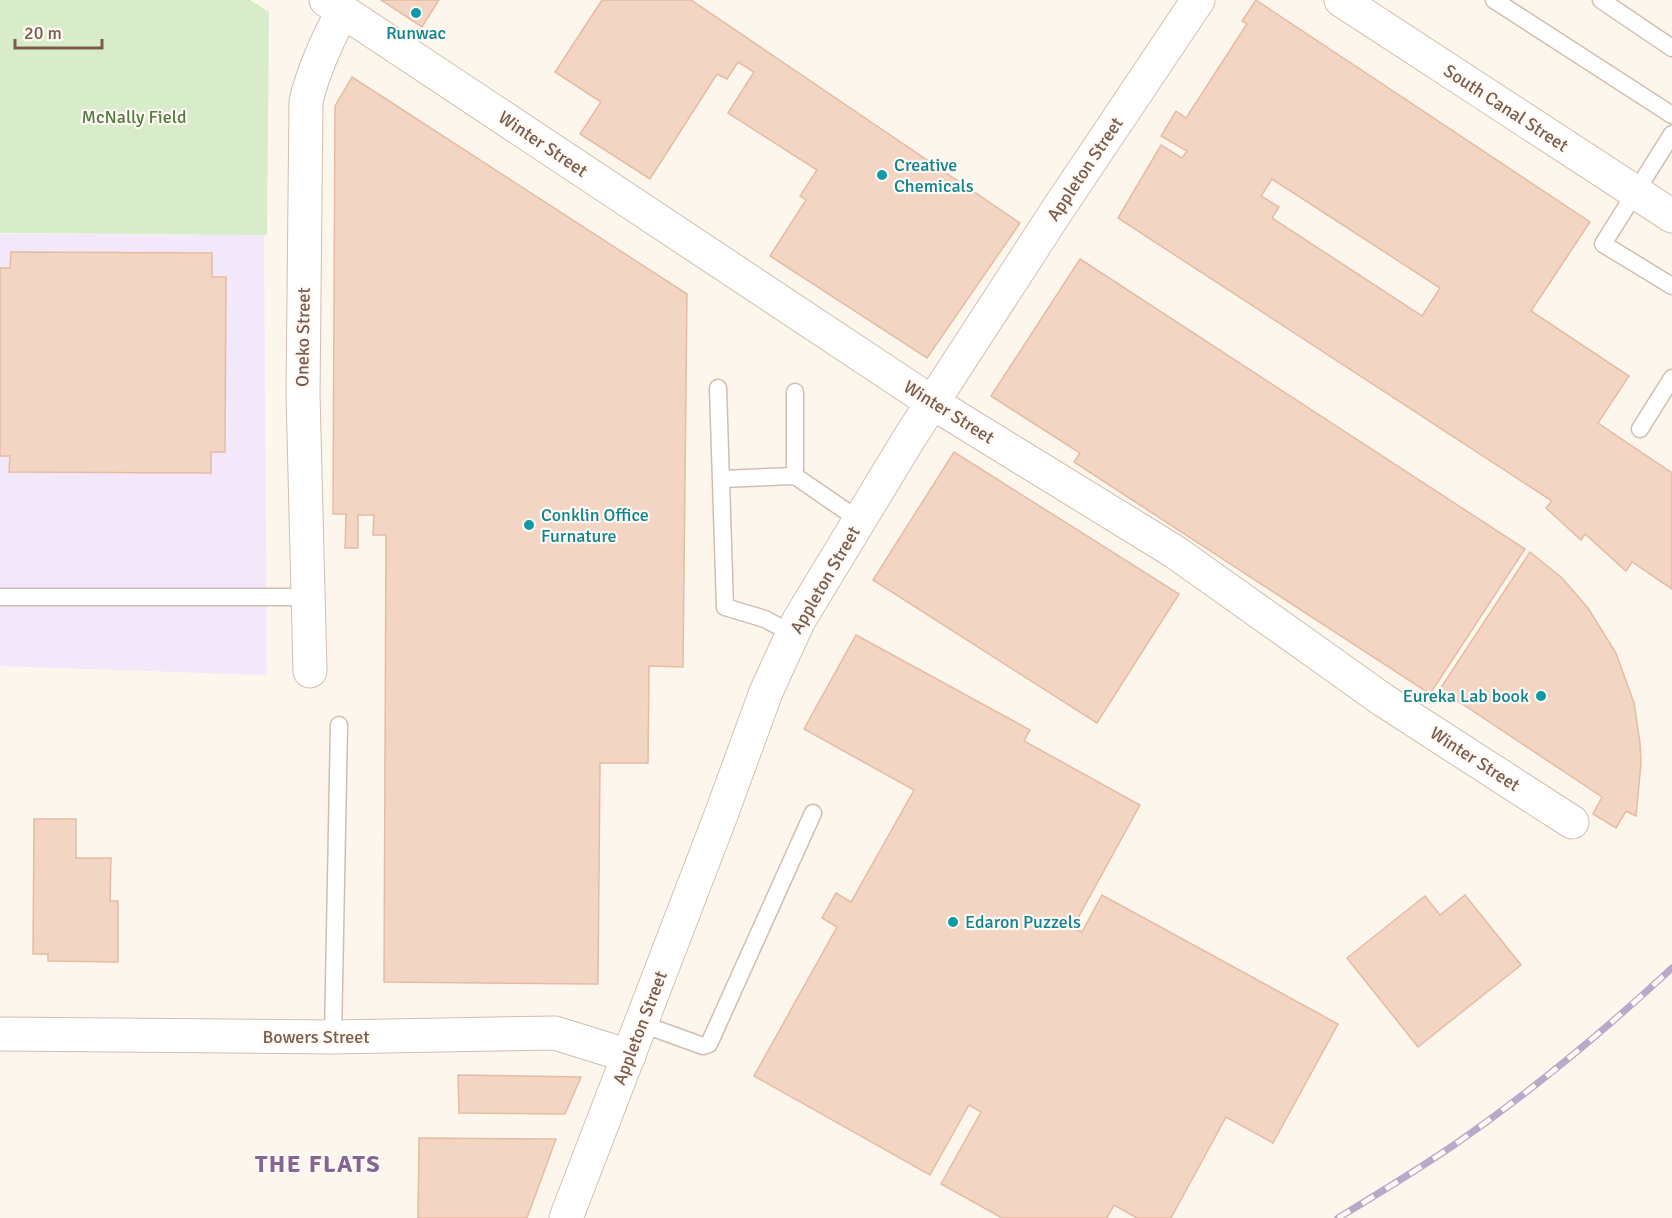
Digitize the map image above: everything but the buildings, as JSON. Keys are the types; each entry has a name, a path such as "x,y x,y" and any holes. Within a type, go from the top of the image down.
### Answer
{"street":[{"name":"Appleton Street","path":"566,1218 642,1024 766,692 800,620 910,436 1198,0"},
{"name":"South Canal Street","path":"1354,3 1672,216"},
{"name":"Winter Street","path":"335,5 933,403 1176,552 1383,699 1572,822"},
{"name":"Oneko Street","path":"310,671 303,394 306,101 312,76 331,33 335,5"},
{"name":"Bowers Street","path":"0,1034 333,1037 555,1033 629,1056"}],"lane":[{"path":"1494,0 1672,115"},
{"path":"1601,0 1672,48"},
{"path":"1672,134 1603,244 1672,286"},
{"path":"1640,429 1672,378"},
{"path":"718,388 725,607 765,619 793,634"},
{"path":"795,392 795,476"},
{"path":"722,479 795,476 859,520"},
{"path":"0,597 307,597"},
{"path":"333,1037 339,725"},
{"path":"642,1024 703,1046 708,1044 813,813"}],"shaded area":[{"path":"0,234 264,235 267,675 0,666"}],"green space":[{"name":"McNally Field","path":"0,0 250,0 269,12 267,235 0,233"}],"railway":[{"path":"1338,1218 1480,1127 1592,1039 1672,968"}],"place":[{"name":"Runwac","path":"416,13"},
{"name":"Creative Chemicals","path":"882,175"},
{"name":"Conklin Office Furnature","path":"529,525"},
{"name":"Eureka Lab book","path":"1541,696"},
{"name":"Edaron Puzzels","path":"953,922"}],"district":[{"name":"THE FLATS","path":"318,1164"}]}
